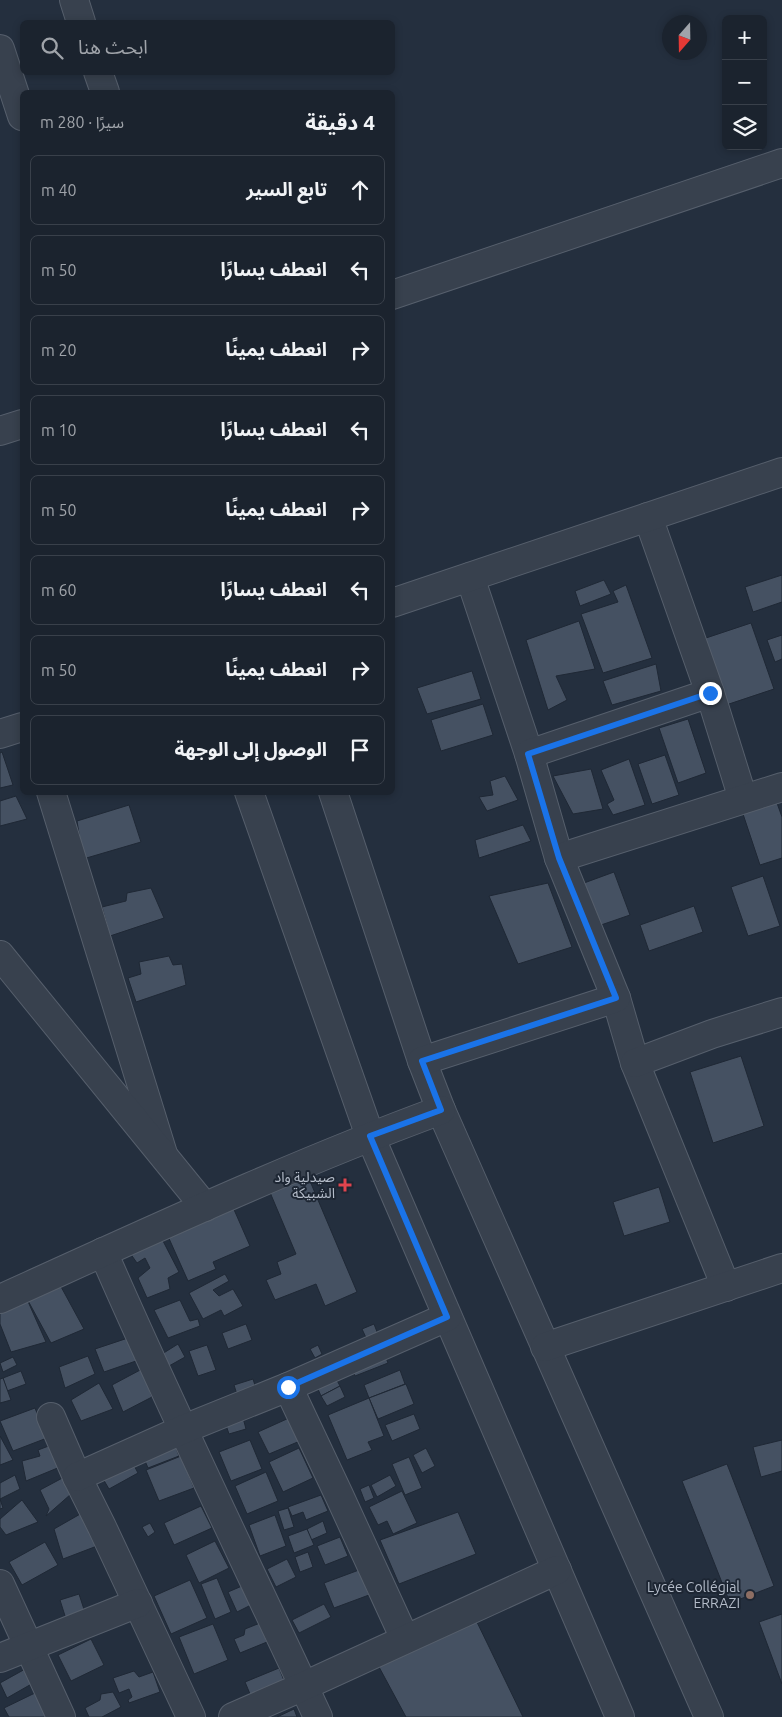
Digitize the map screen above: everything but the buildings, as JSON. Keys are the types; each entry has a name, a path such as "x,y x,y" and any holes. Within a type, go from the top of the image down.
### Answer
{"street":[{"path":"74,0 81,20"},
{"path":"0,49 20,110"},
{"path":"99,75 104,90"},
{"path":"395,294 782,163"},
{"path":"0,431 20,425"},
{"path":"395,602 782,472"},
{"path":"648,517 710,693 743,799"},
{"path":"470,577 528,754 559,858 616,998 635,1063 726,1287"},
{"path":"528,754 710,693"},
{"path":"0,734 20,728"},
{"path":"559,858 782,787"},
{"path":"53,795 163,1154"},
{"path":"250,795 370,1136 620,1717"},
{"path":"334,795 422,1061 441,1110 710,1717"},
{"path":"0,955 206,1207"},
{"path":"422,1061 616,998"},
{"path":"635,1063 712,1034 782,1012"},
{"path":"0,1299 370,1136 441,1110"},
{"path":"103,1252 240,1554 318,1717"},
{"path":"546,1347 782,1268"},
{"path":"77,1477 184,1429 288,1387 447,1317"},
{"path":"288,1387 405,1640"},
{"path":"51,1417 77,1477 191,1717"},
{"path":"233,1717 557,1570"},
{"path":"0,1584 61,1717"},
{"path":"0,1658 138,1602"}],"place":[{"name":"صيدلية واد الشبيكة","path":"345,1185"},
{"name":"Lycée Collégial ERRAZI","path":"750,1595"}],"route":[{"path":"288,1387 447,1317 370,1136 441,1110 422,1061 616,998 559,858 528,754 710,693"}]}
